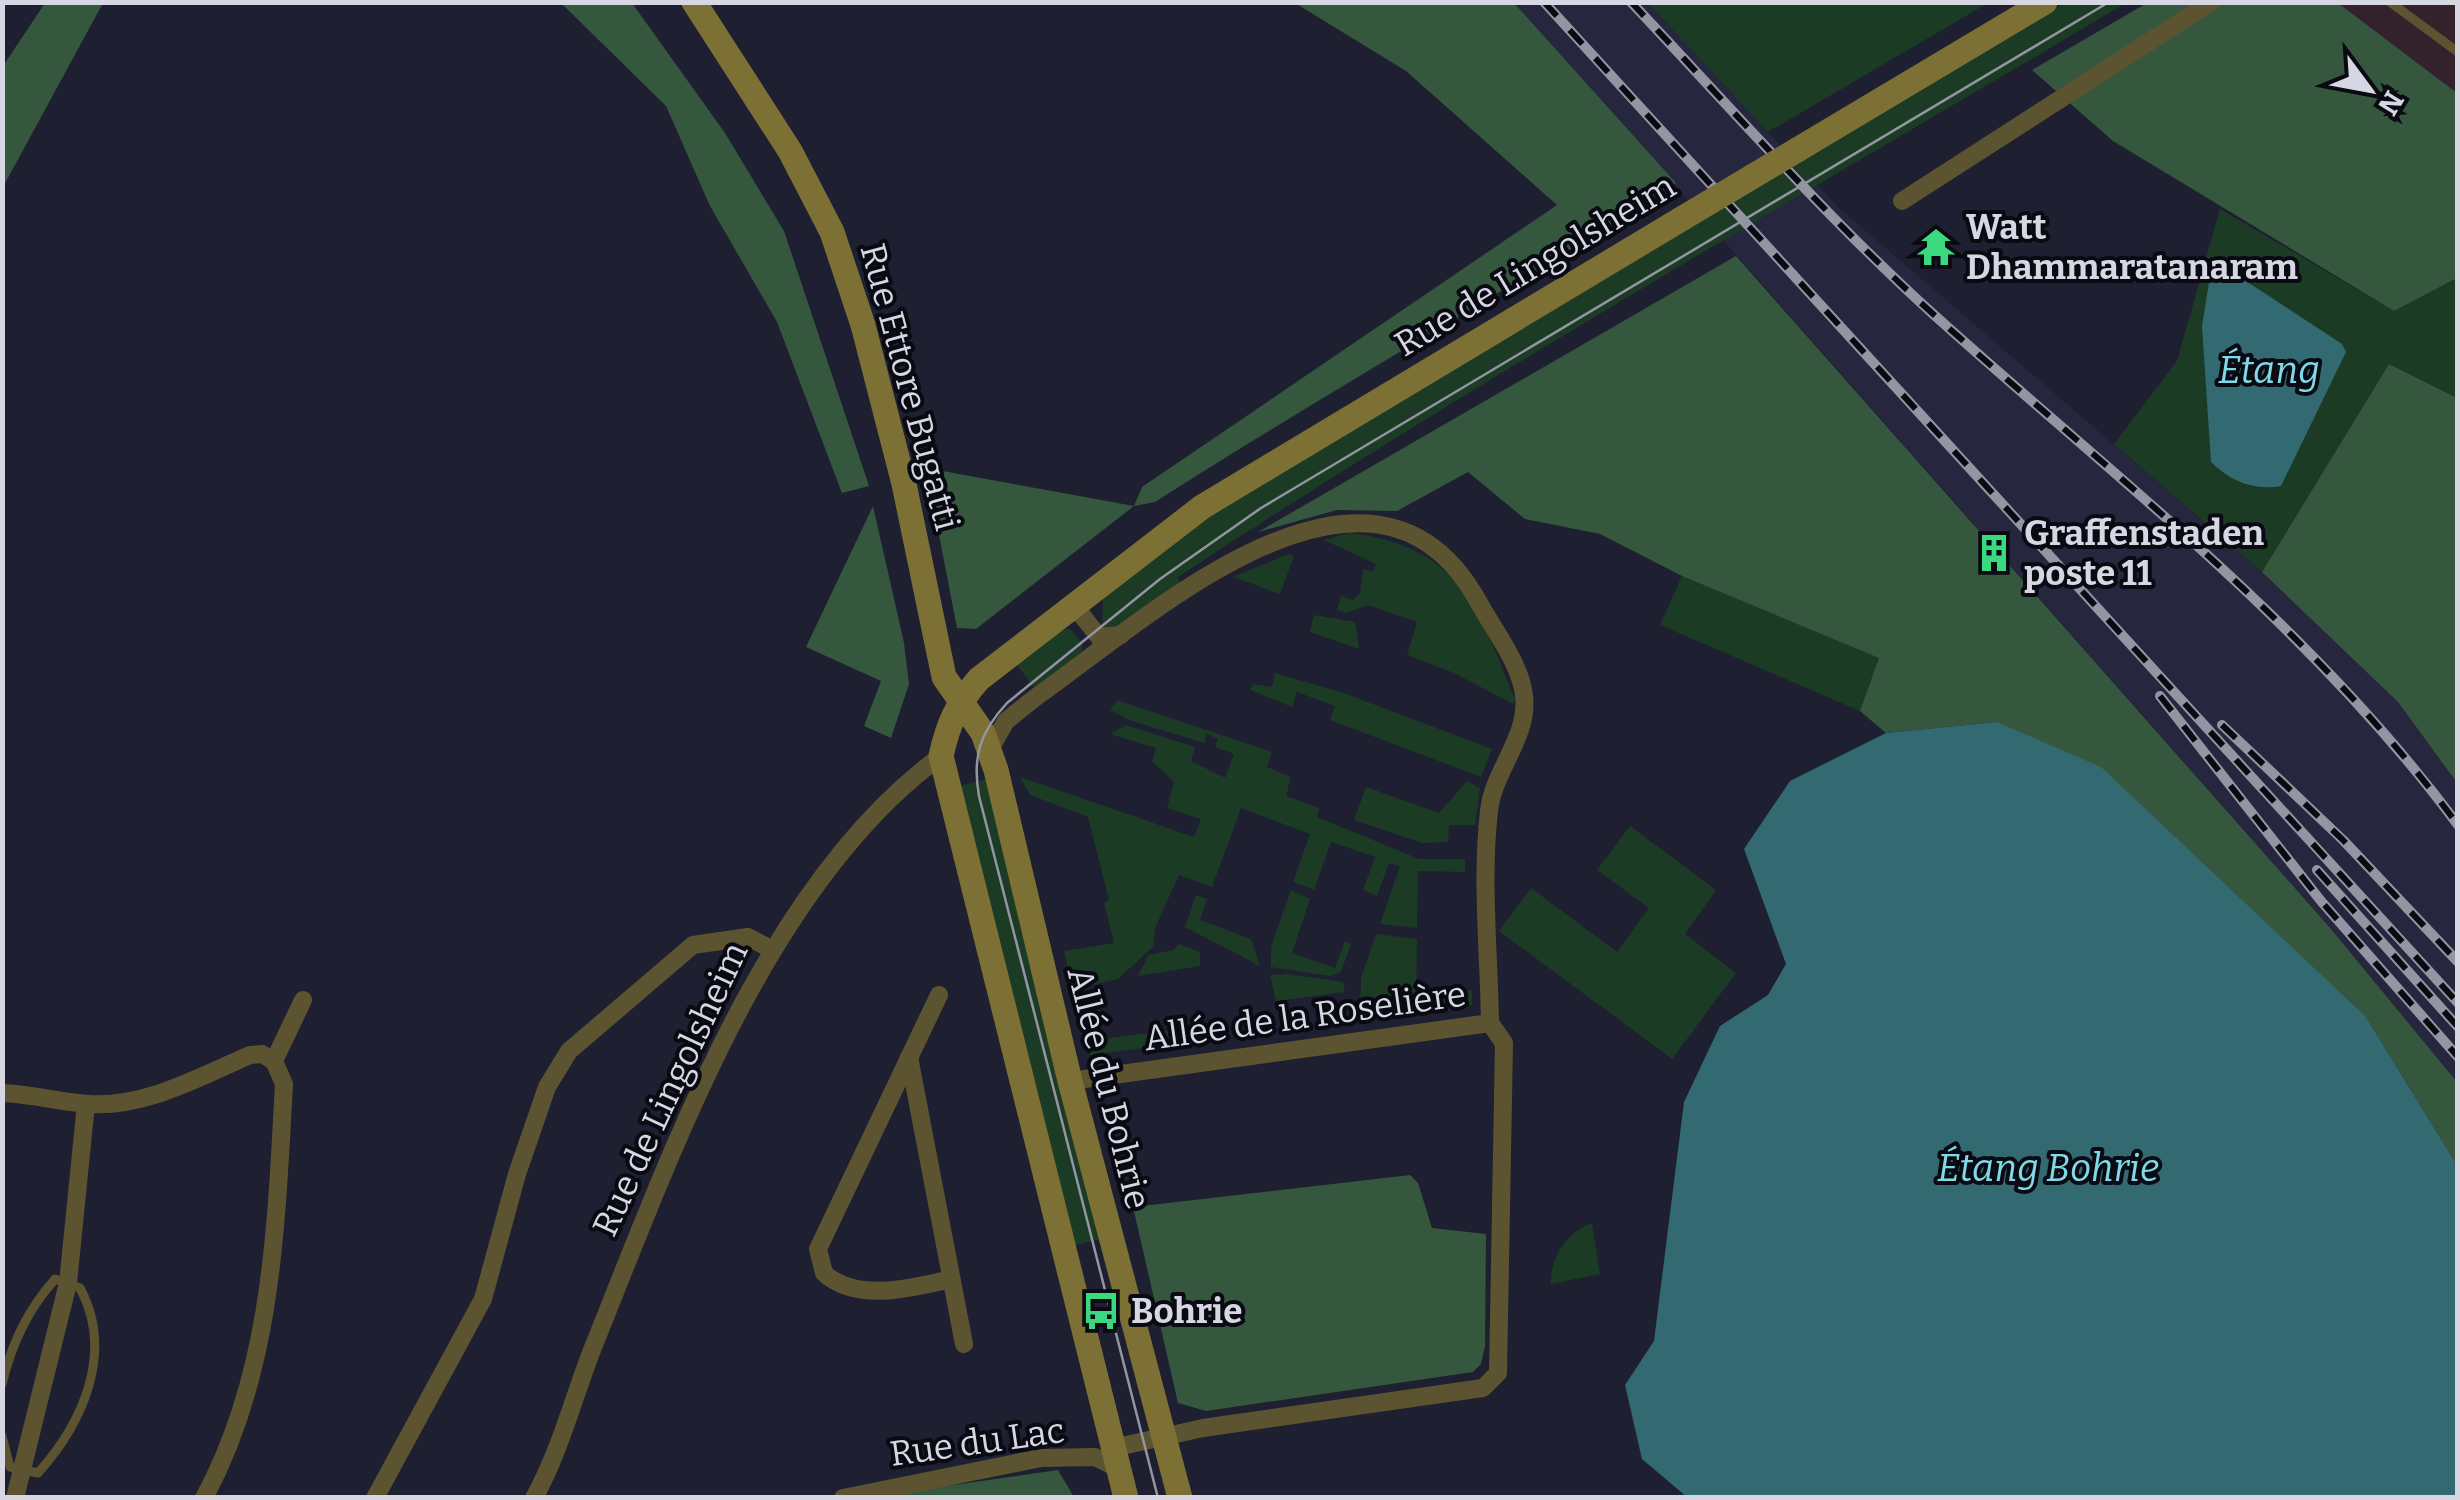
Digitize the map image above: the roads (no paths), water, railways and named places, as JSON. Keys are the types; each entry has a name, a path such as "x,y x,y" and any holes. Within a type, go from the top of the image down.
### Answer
{"main road":[{"name":"Rue Ettore Bugatti","path":"694,2 790,151 842,258 904,484 944,677 958,702"},
{"name":"Rue de Lingolsheim","path":"958,702 979,680 1073,604 1202,507 2045,2"},
{"name":"Allée du Bohrie","path":"958,702 983,733 990,750 1070,1081 1180,1498"},
{"path":"958,702 941,756 1126,1498"}],"street":[{"path":"1902,201 2211,2"},
{"path":"990,750 1014,714 1229,563 1281,539 1334,522 1363,521 1388,527 1450,560 1518,676 1525,699 1520,728 1488,812 1490,1023 1504,1043 1498,1373 1494,1382 1482,1388 1164,1436 1116,1459"},
{"path":"1073,604 1099,637 1126,633"},
{"name":"Rue de Lingolsheim","path":"534,1498 650,1212 771,949 846,848 884,807 941,756"},
{"path":"374,1498 483,1299 535,1122 548,1087 569,1051 693,945 748,937 771,949"},
{"path":"938,995 823,1234 818,1257 832,1280 852,1288 909,1290 952,1279"},
{"path":"274,1061 303,1000"},
{"name":"Allée de la Roselière","path":"1070,1081 1490,1023"},
{"path":"2,1093 86,1104 151,1096 250,1055 262,1054 274,1061 284,1084 269,1291 242,1406 204,1498"},
{"path":"908,1056 964,1344"},
{"path":"14,1498 68,1283 86,1104"},
{"name":"Rue du Lac","path":"843,1498 1040,1458 1116,1459"}],"lane":[{"path":"2390,2 2458,52"},
{"path":"2,1384 14,1342 37,1300 56,1280 80,1288 94,1326 87,1398 62,1447 38,1474 10,1467 2,1436"}],"water":[{"name":"Étang","path":"2226,268 2342,344 2346,352 2281,486 2243,483 2211,462 2202,326 2211,270"},
{"name":"Étang Bohrie","path":"1997,722 2101,767 2366,1017 2457,1165 2457,1497 1688,1498 1642,1459 1625,1385 1654,1341 1684,1102 1720,1026 1768,995 1786,964 1744,849 1790,781 1886,733"}],"tram line":[{"path":"1158,1498 979,796 978,757 990,724 1007,703 1160,579 1261,508 2109,2"}],"railway":[{"path":"1544,2 2458,1003"},
{"path":"1631,2 1892,276 2275,618 2400,752 2458,825"},
{"path":"2160,696 2321,901 2458,1057"},
{"path":"2222,725 2343,840 2458,962"},
{"path":"2317,870 2458,1027"}],"place":[{"name":"Watt Dhammaratanaram","path":"1936,247"},
{"name":"Graffenstaden poste 11","path":"1994,553"},
{"name":"Bohrie","path":"1101,1311"}]}
